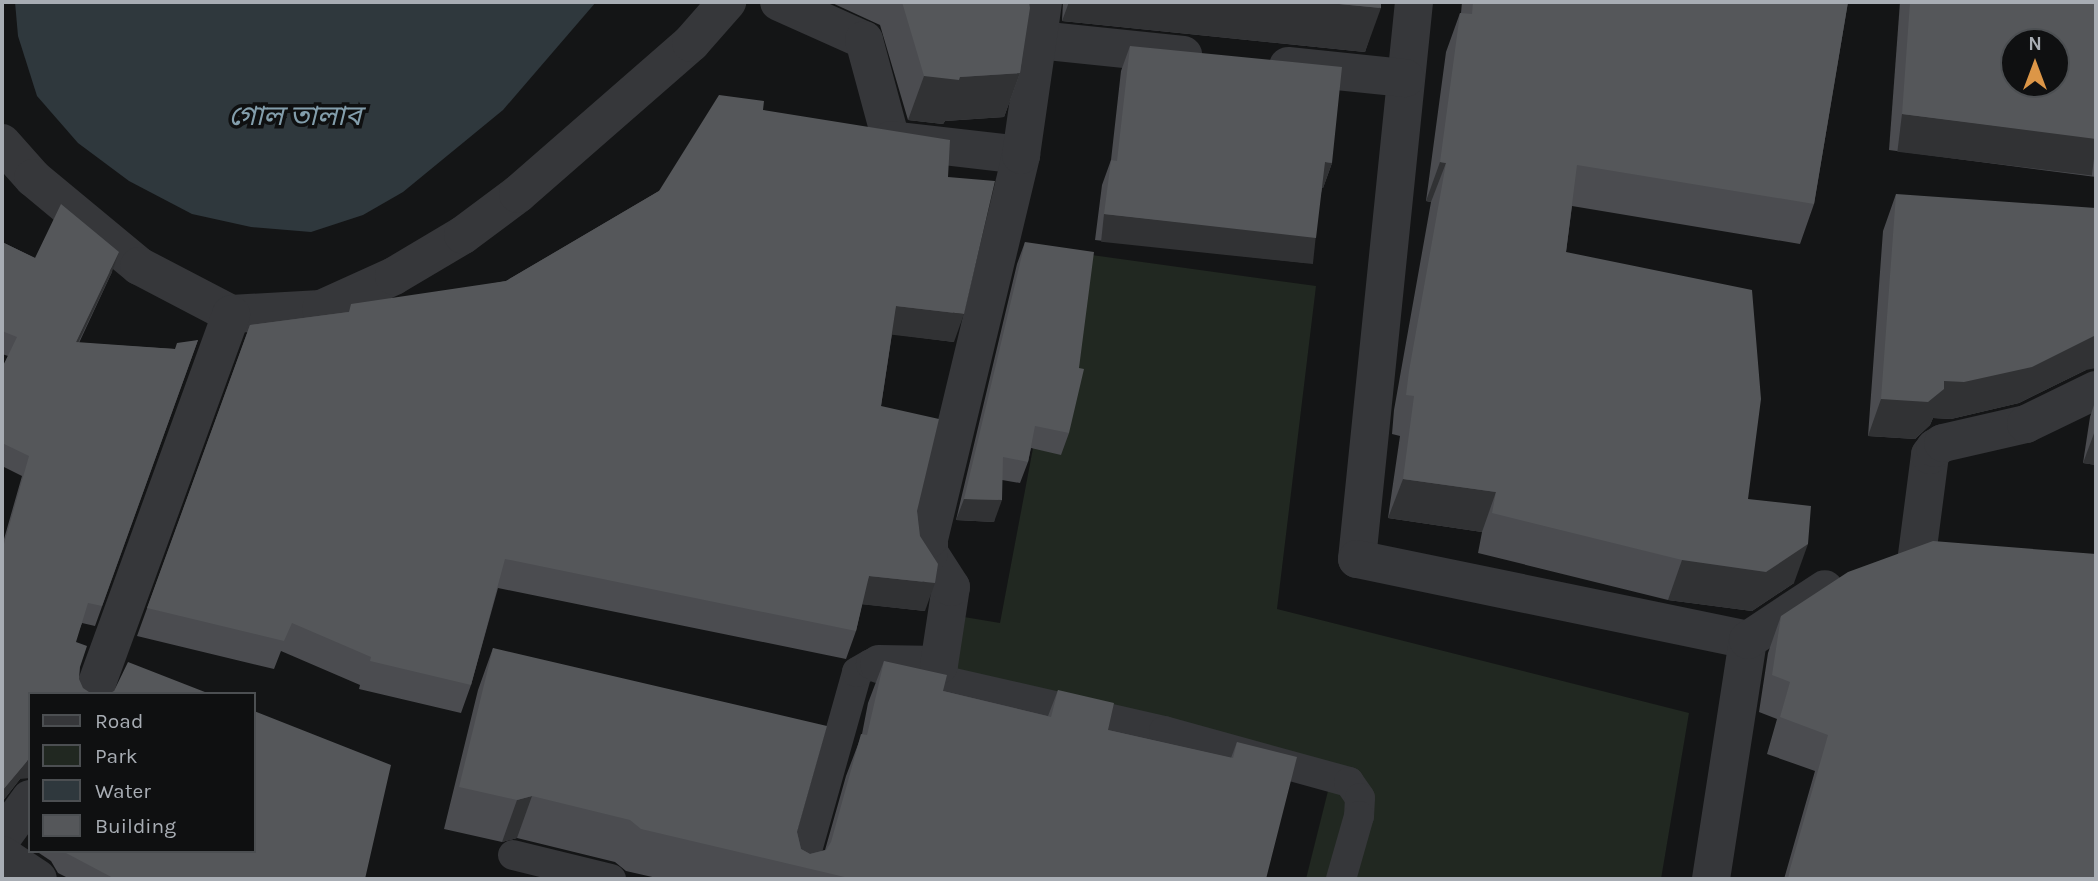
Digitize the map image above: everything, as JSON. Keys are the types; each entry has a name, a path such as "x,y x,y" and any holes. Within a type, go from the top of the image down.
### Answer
{"street":[{"path":"2,143 33,178 139,267 231,314 321,309 394,276 463,235 518,194 691,43 727,2"},
{"path":"779,2 863,40 891,140 1021,155"},
{"path":"879,664 939,665 951,587 929,553 929,539 1021,155 1043,2"},
{"path":"1414,2 1357,559 1748,640 1825,589 1902,564 1930,455 1935,448 1943,443 2026,424 2096,390"},
{"path":"1038,40 1215,58"},
{"path":"1256,63 1405,78"},
{"path":"94,692 231,314"},
{"path":"1711,879 1748,640"},
{"path":"2,838 28,802"},
{"path":"2,855 38,879"}],"lane":[{"path":"799,879 857,672 871,664 1164,731 1349,782 1360,798 1359,816 1341,879"},
{"path":"513,855 611,879"}],"green space":[{"path":"1070,252 1316,286 1277,609 1689,713 1661,879 1306,879 1329,787 937,689 952,615 1000,623"}],"water":[{"name":"গোল তালাব","path":"15,2 596,2 503,110 403,192 363,215 311,232 251,227 192,214 129,181 78,143 37,96 18,36"}],"building":[{"path":"902,2 1029,2 1020,73 960,77 959,80 924,76"},
{"path":"1318,2 1381,2 1381,8"},
{"path":"1473,2 1848,2 1814,204 1577,165 1566,252 1752,290 1761,399 1748,499 1811,506 1808,544 1766,572 1682,560 1492,513 1496,492 1403,479 1414,396 1406,395 1446,163 1440,162 1460,13 1472,14"},
{"path":"1910,2 2096,2 2096,139 1902,114"},
{"path":"1130,46 1342,67 1332,163 1325,162 1316,238 1104,214 1111,160 1117,161"},
{"path":"719,95 764,101 763,110 950,140 948,177 995,181 964,314 896,306 881,406 939,419 917,511 920,536 938,564 935,583 869,576 856,631 505,559 471,685 370,661 371,657 292,623 284,641 147,608 250,325 349,312 351,304 506,281 659,191"},
{"path":"1896,194 2096,208 2096,335 2032,367 1964,382 1944,381 1944,389 1928,402 1881,399"},
{"path":"61,204 119,252 76,342 175,349 177,343 198,340 102,606 88,603 76,642 87,646 79,679 83,688 89,692 28,692 28,760 2,791 2,551 29,456 2,443 2,368 17,337 2,331 2,242 35,258"},
{"path":"1025,242 1094,252 1079,368 1084,369 1069,433 1035,426 1028,462 1003,457 1002,500 964,499"},
{"path":"1933,541 2096,554 2096,879 1788,879 1828,735 1780,717 1790,682 1772,675 1781,616 1848,572"},
{"path":"493,648 827,726 797,832 801,849 810,854 826,850 831,842 861,734 867,735 884,661 947,675 943,691 1051,717 1058,690 1114,703 1108,730 1233,758 1237,742 1297,757 1266,879 853,879 641,829 630,820 532,796 517,800 459,787"},
{"path":"128,662 205,692 112,692"},
{"path":"256,712 391,765 365,879 115,879 66,853 256,853"}]}
